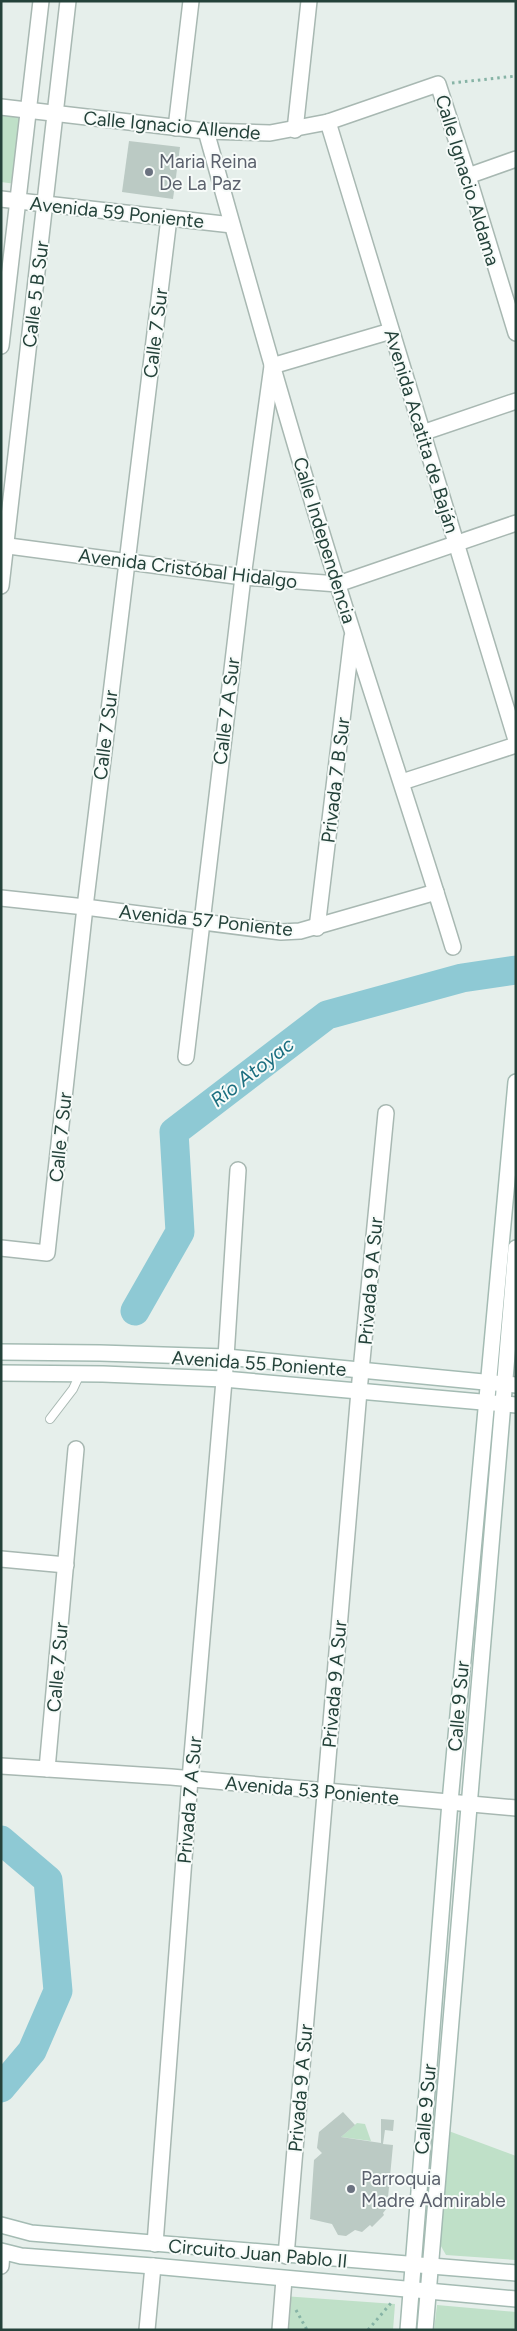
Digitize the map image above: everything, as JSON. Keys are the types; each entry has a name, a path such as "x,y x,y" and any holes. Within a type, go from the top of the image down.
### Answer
{"street":[{"name":"Calle 5 B Sur","path":"1,346 41,1"},
{"name":"Calle 5 B Sur","path":"1,586 4,546 68,1"},
{"path":"176,128 191,1"},
{"path":"295,130 309,1"},
{"name":"Calle Ignacio Allende","path":"1,107 206,131 270,133 295,130 328,122 438,84"},
{"name":"Calle Ignacio Aldama","path":"438,84 468,176 509,285 516,333"},
{"name":"Avenida Acatita de Baján","path":"328,122 516,740"},
{"name":"Calle Independencia","path":"206,131 272,366 338,584 453,947"},
{"path":"468,176 516,160"},
{"name":"Avenida 59 Poniente","path":"1,199 232,225"},
{"name":"Calle 7 Sur","path":"1,1248 47,1252 85,907 169,218"},
{"path":"272,366 391,330"},
{"name":"Calle 7 A Sur","path":"186,1057 200,921 243,577 272,366"},
{"path":"422,433 516,401"},
{"name":"Avenida Cristóbal Hidalgo","path":"4,546 243,577 338,584 516,523"},
{"name":"Privada 7 B Sur","path":"317,928 353,632"},
{"path":"402,782 516,745"},
{"name":"Avenida 57 Poniente","path":"1,898 280,932 317,928 436,892"},
{"name":"Calle 9 Sur","path":"408,2330 407,2290 413,2265 450,1802 516,1082"},
{"name":"Privada 9 A Sur","path":"286,2256 324,1791 386,1113"},
{"name":"Privada 7 A Sur","path":"155,2244 190,1779 226,1357 238,1170"},
{"name":"Calle 9 Sur","path":"425,2330 470,1804 509,1405 516,1248"},
{"name":"Avenida 55 Poniente","path":"1,1352 226,1357 488,1384 510,1384"},
{"name":"Avenida 55 Poniente","path":"1,1373 224,1379 509,1405"},
{"name":"Calle 7 Sur","path":"48,1769 76,1449"},
{"path":"1,1559 66,1565"},
{"name":"Avenida 53 Poniente","path":"1,1766 190,1779 516,1808"},
{"name":"Circuito Juan Pablo II","path":"1,2225 31,2233 286,2256 516,2273"},
{"name":"Circuito Juan Pablo II","path":"2,2256 153,2266 516,2299"},
{"path":"147,2330 153,2266"},
{"path":"280,2330 284,2279"}],"lane":[{"path":"50,1418 73,1389 80,1374"}],"path":[{"path":"438,84 516,76"},
{"path":"368,2330 407,2290"}],"green space":[{"path":"1,110 26,113 16,184 1,182"},
{"path":"357,2123 365,2124 371,2141 341,2137"},
{"path":"446,2130 516,2156 516,2260 446,2255 438,2241"},
{"path":"283,2296 395,2304 393,2330 281,2330"},
{"path":"437,2305 516,2312 516,2330 434,2330"}],"building":[{"path":"129,141 180,147 173,199 122,192"},
{"name":"Parroquia Madre Admirable","path":"343,2112 355,2125 341,2137 381,2143 381,2119 394,2120 393,2131 385,2130 383,2144 393,2145 387,2208 383,2213 384,2215 372,2227 370,2225 362,2232 355,2230 346,2236 338,2235 332,2224 310,2219 314,2160 322,2153 317,2148 319,2132"}],"waterway":[{"name":"Río Atoyac","path":"135,1311 180,1232 174,1132 327,1015 462,978 516,970"},
{"name":"Río Atoyac","path":"1,1840 48,1880 58,1991 32,2051 1,2088"}],"place":[{"name":"Maria Reina De La Paz","path":"149,172"},
{"name":"Parroquia Madre Admirable","path":"351,2189"}]}
